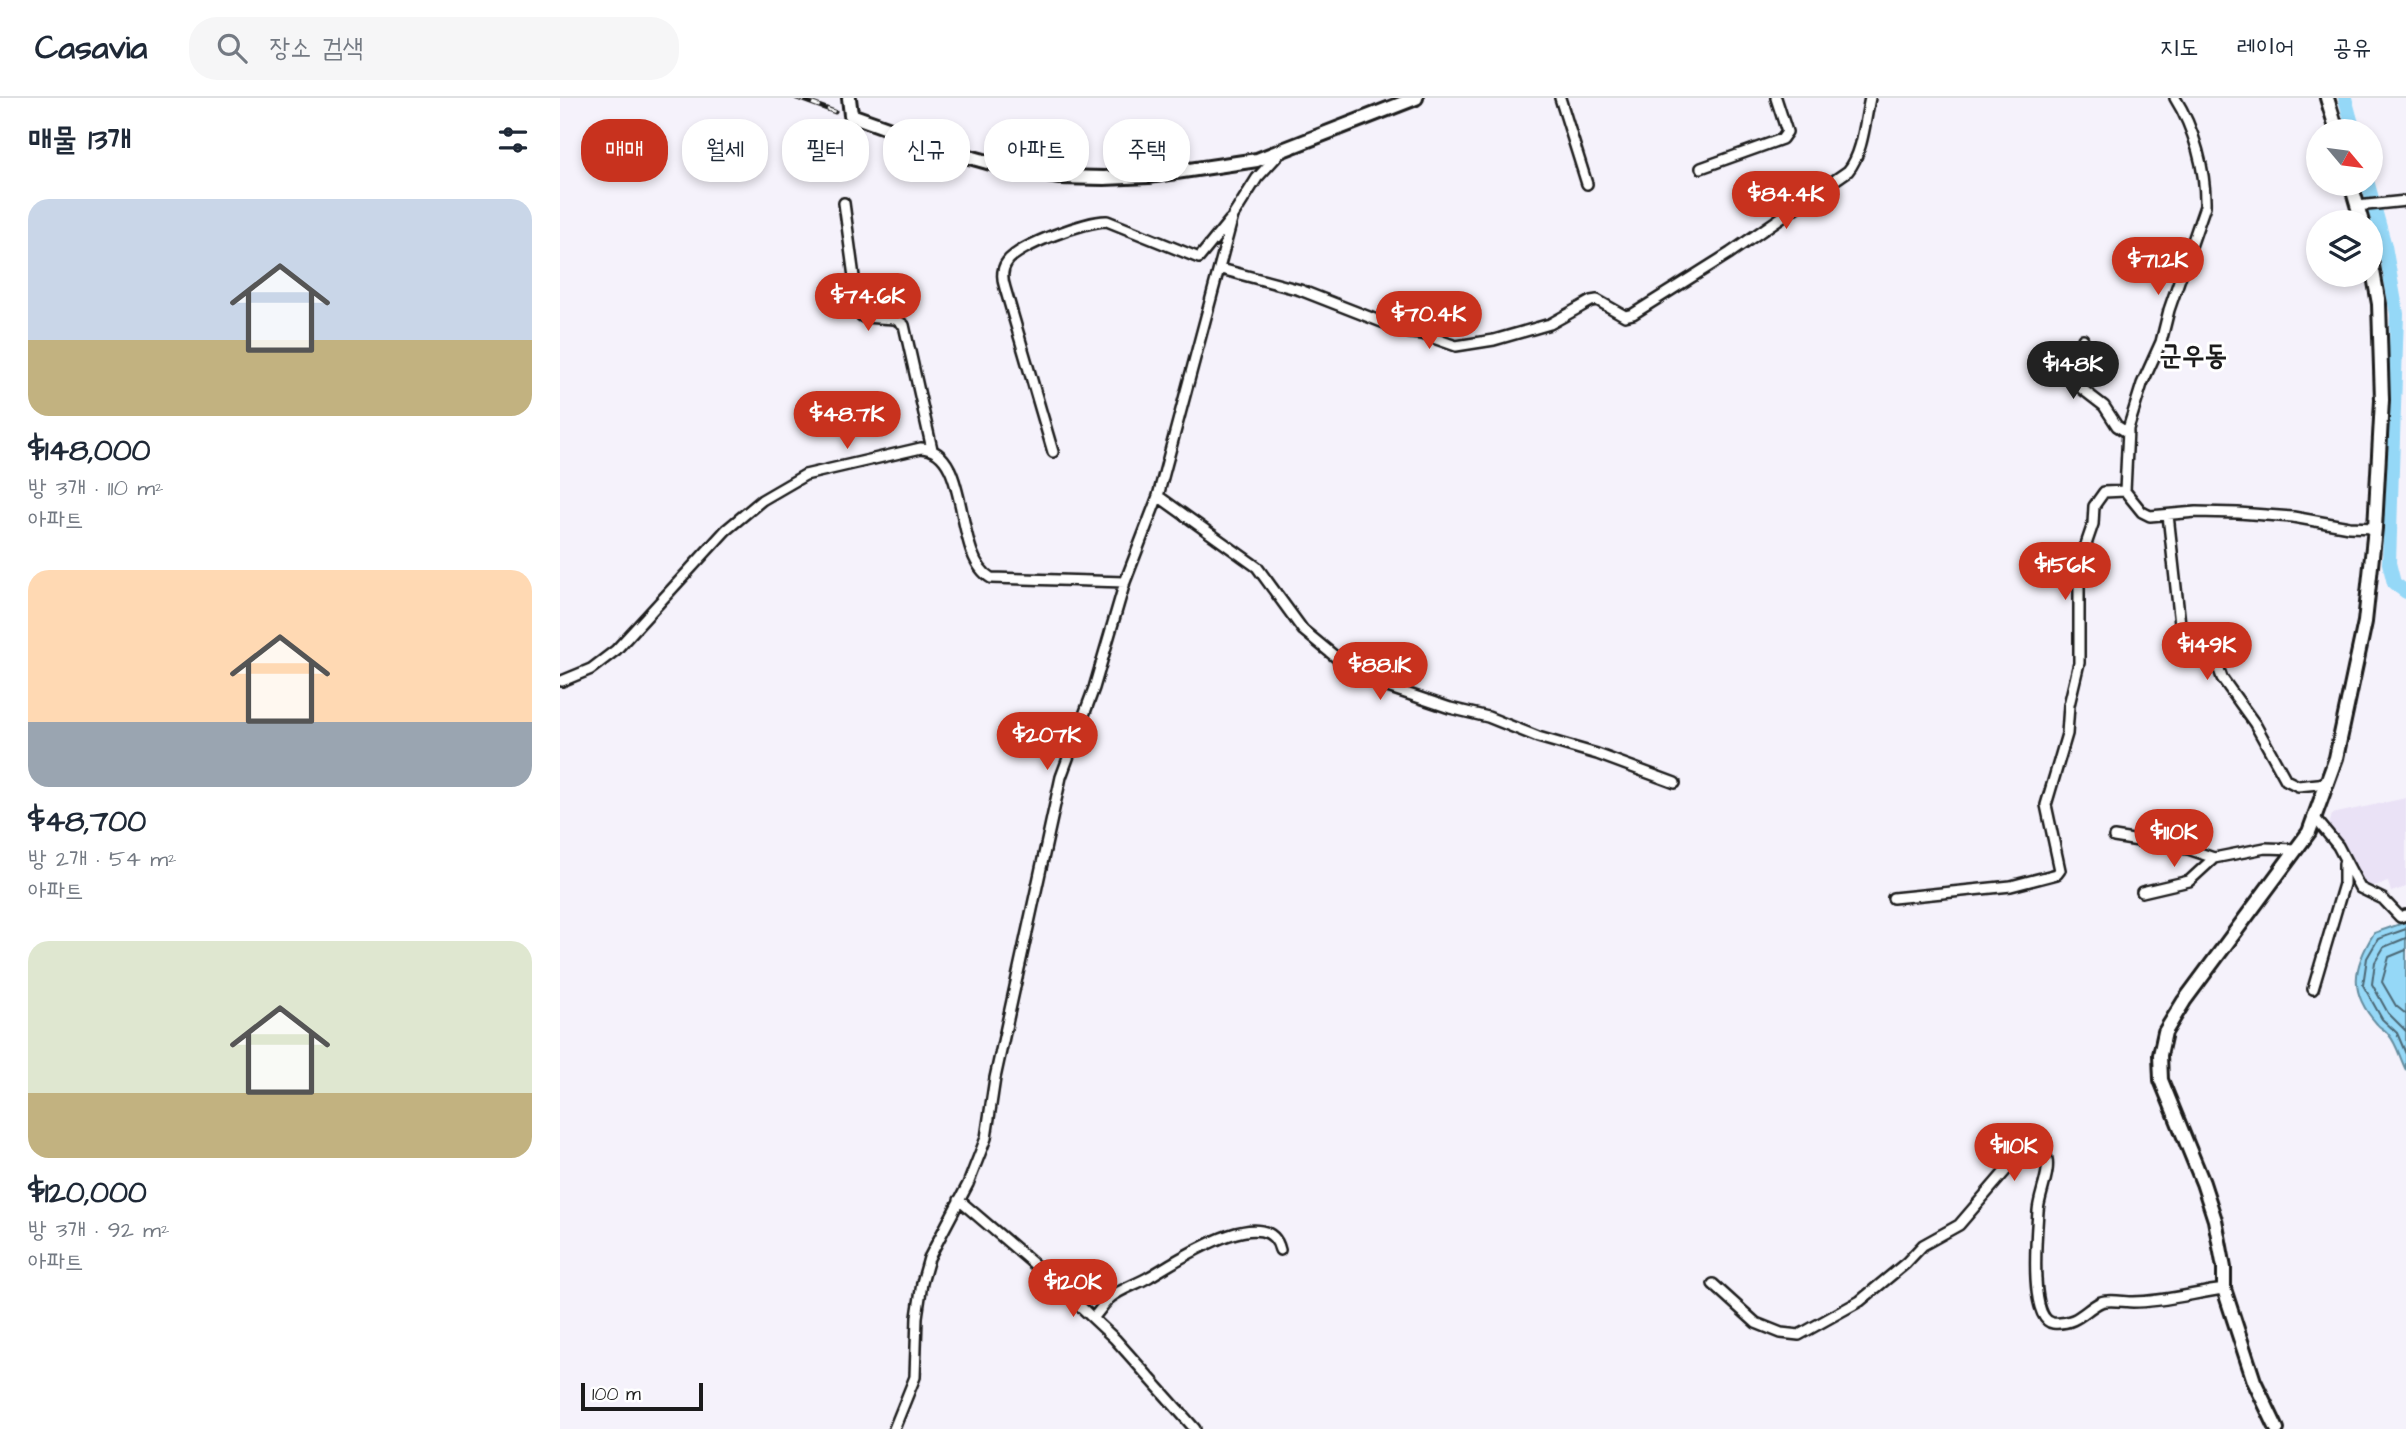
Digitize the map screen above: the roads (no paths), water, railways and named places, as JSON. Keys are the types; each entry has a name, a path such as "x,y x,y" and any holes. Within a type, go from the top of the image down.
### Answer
{"street":[{"path":"849,98 851,115 993,164 1060,177 1112,178 1183,172 1257,160 1416,98"},
{"path":"1560,98 1587,184"},
{"path":"1701,168 1782,139 1787,132 1776,98"},
{"path":"1221,269 1300,290 1410,333 1422,334 1456,346 1494,340 1550,324 1591,301 1597,300 1625,316 1633,314 1730,253 1848,171 1853,165 1860,143 1870,98"},
{"path":"2175,98 2193,140 2205,192 2205,206 2169,310 2161,342 2142,384 2128,433 2125,491 2141,512 2150,516 2196,512 2238,513 2375,528"},
{"path":"2327,98 2333,119"},
{"path":"1053,452 1004,288 1002,279 1007,262 1013,255 1039,242 1096,220 1107,221 1199,258 1233,216 1257,178 1284,150"},
{"path":"2356,196 2361,210"},
{"path":"2361,206 2406,201"},
{"path":"844,203 859,314 863,317 895,319 904,325 932,449"},
{"path":"894,1429 915,1377 917,1317 922,1283 939,1236 959,1200 986,1138 995,1078 1061,777 1094,688 1125,582 1158,496 1221,269 1233,216"},
{"path":"2277,1429 2254,1381 2224,1289 2223,1257 2211,1205 2161,1080 2162,1042 2184,1001 2298,849 2315,818 2342,737 2365,622 2375,528 2382,400 2379,304 2376,287"},
{"path":"2083,339 2082,389 2104,407 2117,426 2128,433"},
{"path":"562,681 591,669 616,650 726,530 762,500 806,475 921,448 932,449 942,456 956,487 974,560 985,575 991,578 1125,582"},
{"path":"1893,898 2011,886 2057,874 2061,865 2046,805 2067,734 2069,705 2079,663 2079,565 2098,498 2109,491 2125,491"},
{"path":"1158,496 1257,567 1303,630 1361,678 1488,717 1538,737 1597,754 1675,783"},
{"path":"2168,515 2180,624 2186,640 2214,655 2222,678 2255,724 2286,780 2298,786 2328,783"},
{"path":"2315,818 2338,846 2360,888 2383,899 2400,917 2406,915"},
{"path":"2114,836 2188,849 2214,858 2265,848 2298,849"},
{"path":"2141,892 2189,881 2214,858"},
{"path":"2313,989 2344,884 2344,858"},
{"path":"1713,1284 1756,1323 1781,1333 1798,1335 1860,1301 1906,1263 1923,1245 1959,1225 2008,1168 2023,1156 2036,1151 2045,1153 2048,1164 2039,1203 2036,1286 2038,1302 2048,1321 2053,1323 2082,1318 2102,1302 2138,1302 2224,1289"},
{"path":"959,1200 1093,1318 1132,1357 1195,1429"},
{"path":"1093,1318 1111,1297 1197,1248 1229,1235 1258,1231 1275,1238 1280,1250"}],"water":[{"path":"2406,922 2406,1070 2392,1039 2377,1024 2361,1001 2357,979 2362,957 2374,933"}],"waterway":[{"path":"2345,98 2351,119"},
{"path":"2371,196 2385,246 2397,314 2389,563 2394,583 2406,592"}],"railway":[{"path":"797,98 835,112"}],"district":[{"name":"군우동","path":"2193,354"}]}
